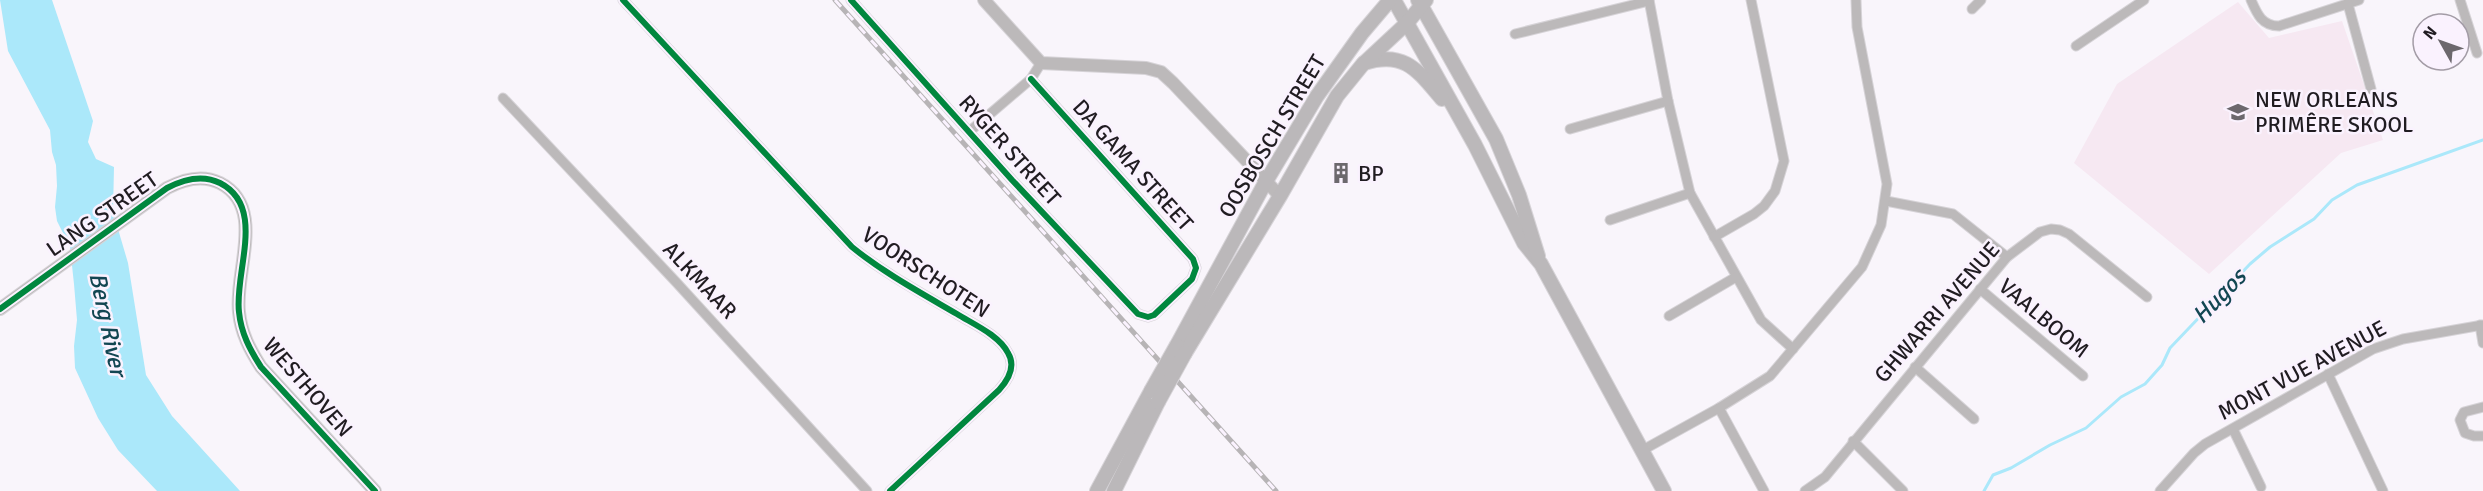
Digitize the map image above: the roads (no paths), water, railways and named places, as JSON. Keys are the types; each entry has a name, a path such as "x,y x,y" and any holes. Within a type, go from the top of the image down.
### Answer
{"main road":[{"path":"1392,0 1475,145 1524,243 1541,264"},
{"name":"OOSBOSCH STREET","path":"1181,349 1265,183 1317,96 1362,33 1392,0"},
{"path":"1422,2 1496,139 1519,195 1541,264 1664,491"},
{"name":"OOSBOSCH STREET","path":"1096,491 1181,349 1280,196 1337,96 1363,64 1407,23 1422,2"},
{"path":"1363,64 1393,58 1411,65 1444,102 1475,145"},
{"name":"OOSBOSCH STREET","path":"1114,491 1154,396"}],"street":[{"name":"VOORSCHOTEN","path":"623,0 852,247 881,268 991,335 1008,352 1011,372 1007,381 890,491"},
{"name":"RYGER STREET","path":"851,0 1138,314 1148,317"},
{"path":"984,0 1041,63 1146,68 1161,72 1265,183 1280,196"},
{"path":"1515,34 1649,0 1668,101 1690,193 1761,320 1793,349"},
{"path":"1714,237 1764,206 1775,191 1784,161 1751,0"},
{"path":"1641,451 1719,408 1770,376 1862,267 1881,225 1887,184 1885,163 1857,27 1856,0"},
{"path":"1972,9 1981,0"},
{"path":"2076,46 2144,0"},
{"path":"2251,0 2265,23 2279,26 2359,0"},
{"path":"2460,0 2477,53"},
{"path":"2348,4 2371,89"},
{"path":"970,131 1031,79 1041,63"},
{"name":"DA GAMA STREET","path":"1031,79 1194,259 1196,268 1192,279 1160,310 1148,317"},
{"name":"ALKMAAR","path":"503,98 867,491"},
{"path":"1570,129 1668,101"},
{"name":"LANG STREET","path":"0,309 167,188 189,179 209,178 232,191"},
{"name":"WESTHOVEN","path":"232,191 245,220 238,298 246,340 261,367 375,491"},
{"path":"1610,220 1690,193"},
{"path":"1886,201 1953,214 2007,257"},
{"name":"GHWARRI AVENUE","path":"1805,491 1825,477 2007,257 2040,232 2051,229 2069,234 2146,297"},
{"path":"1669,316 1736,277"},
{"name":"VAALBOOM","path":"1980,289 2083,376"},
{"path":"2481,325 2483,344"},
{"name":"MONT VUE AVENUE","path":"2160,491 2194,453 2328,374 2388,343 2481,325"},
{"path":"1915,367 1974,419"},
{"path":"2328,374 2384,491"},
{"path":"2483,407 2464,412 2460,420 2462,429 2469,436 2483,436"},
{"path":"1719,408 1764,491"},
{"path":"2233,429 2261,487"},
{"path":"1853,441 1903,491"}],"water":[{"name":"Berg River","path":"0,0 52,0 93,121 88,142 96,159 114,167 113,212 128,263 146,375 172,416 240,491 157,491 118,450 98,418 75,368 74,346 77,320 74,284 70,247 57,221 56,165 50,130 8,51"}],"waterway":[{"name":"Hugos","path":"1984,491 1993,475 2011,468 2050,445 2086,428 2121,397 2145,384 2162,365 2170,348 2250,264 2270,247 2314,219 2332,200 2357,185 2483,140"}],"railway":[{"path":"835,0 1276,491"}],"place":[{"name":"NEW ORLEANS PRIMÊRE SKOOL","path":"2238,112"},
{"name":"BP","path":"1341,173"}]}
